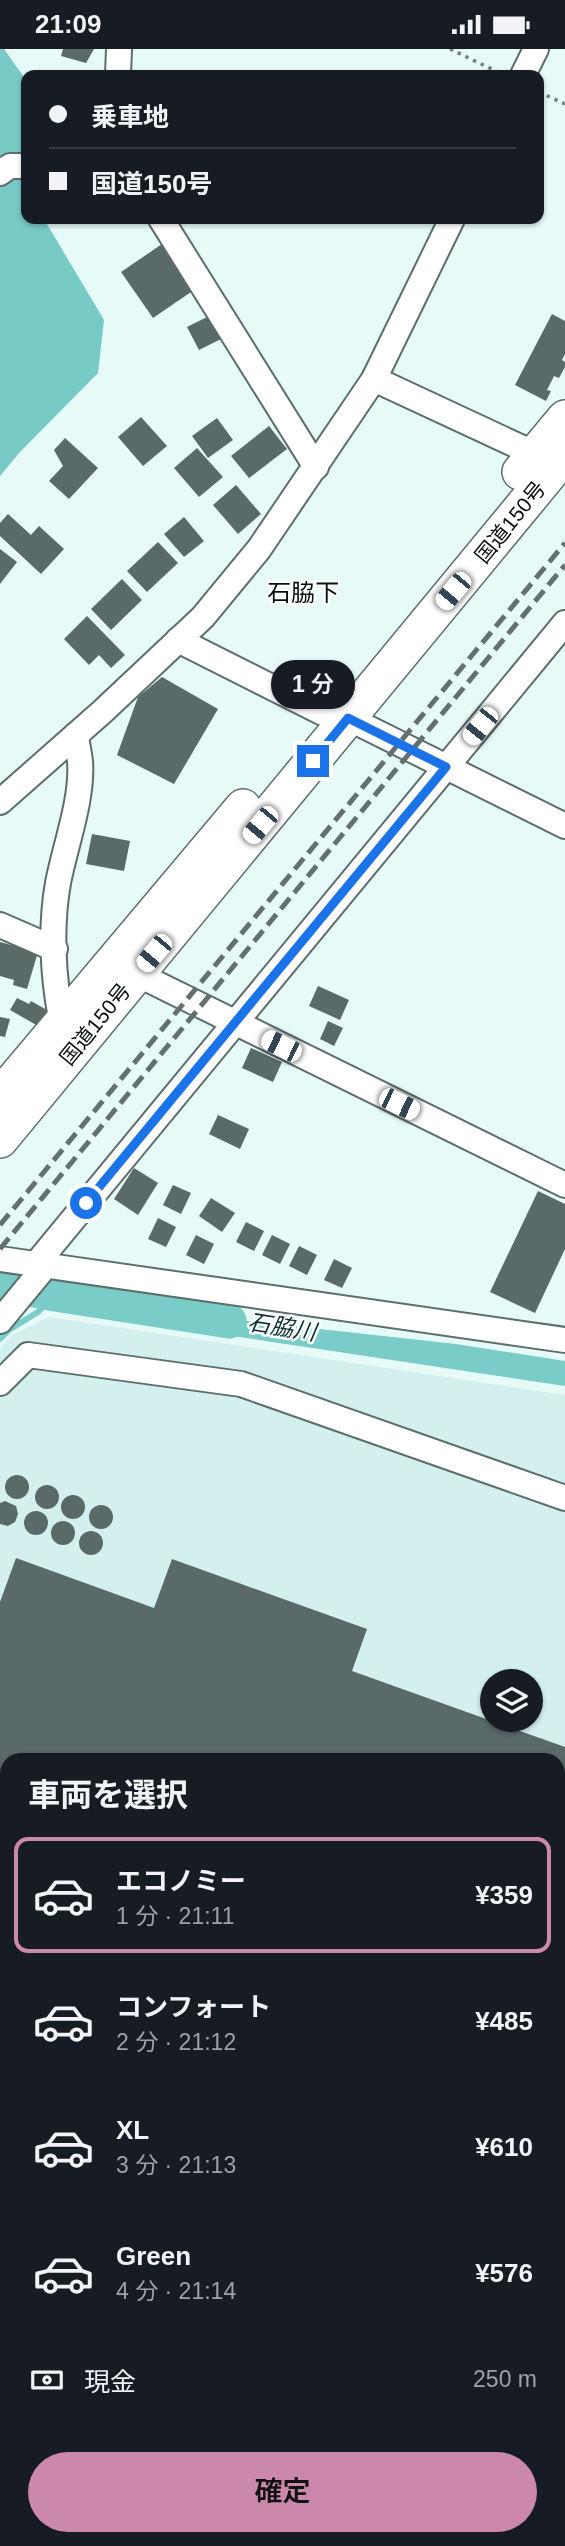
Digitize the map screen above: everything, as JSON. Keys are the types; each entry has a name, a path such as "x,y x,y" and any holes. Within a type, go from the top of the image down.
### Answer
{"highway":[{"name":"国道150号","path":"0,1096 336,715 556,460 565,418"},
{"name":"国道150号","path":"0,1140 136,974 336,715"}],"street":[{"path":"118,70 119,49"},
{"path":"526,70 536,49"},
{"path":"0,173 10,166 21,166"},
{"path":"164,224 316,467"},
{"path":"0,801 76,735 203,617 259,549 373,379 450,224"},
{"path":"373,379 556,460"},
{"path":"0,1321 233,1023 565,623"},
{"path":"178,640 565,826"},
{"path":"62,1023 55,991 57,887 78,788 80,762 76,735"},
{"path":"0,925 55,949"},
{"path":"136,974 565,1185"},
{"path":"0,1259 565,1340"},
{"path":"0,1383 28,1355 241,1384 565,1498"}],"path":[{"path":"450,49 494,70"},
{"path":"544,94 565,104"}],"shaded area":[{"path":"0,49 4,49 21,73 21,224 47,224 104,320 98,373 0,476"},
{"path":"49,1317 565,1395 565,1753 0,1753 0,1348 12,1335"}],"water":[{"path":"0,1281 58,1300 456,1344 565,1361 565,1386 0,1301"}],"building":[{"path":"63,49 94,49 86,63 61,56"},
{"path":"162,244 194,290 153,318 121,272"},
{"path":"552,314 565,321 565,354 562,360 565,367 559,378 554,376 547,390 551,391 546,401 515,385"},
{"path":"211,315 223,338 199,350 187,327"},
{"path":"141,417 167,446 143,466 118,437"},
{"path":"217,418 233,440 208,458 192,436"},
{"path":"269,426 287,449 249,478 231,456"},
{"path":"65,438 98,468 69,499 49,481 63,466 54,450"},
{"path":"197,448 223,477 199,497 174,468"},
{"path":"236,485 261,514 238,534 213,505"},
{"path":"8,514 31,535 39,526 64,549 41,574 0,536 0,523"},
{"path":"184,517 204,541 184,557 164,534"},
{"path":"158,542 178,563 147,592 127,571"},
{"path":"0,549 17,562 0,584"},
{"path":"122,579 142,600 111,630 91,609"},
{"path":"87,616 125,655 111,668 99,655 89,665 64,639"},
{"path":"162,677 218,709 174,784 117,755 138,697"},
{"path":"92,834 130,841 124,871 86,864"},
{"path":"0,942 38,952 27,989 13,985 14,980 0,976"},
{"path":"318,986 349,1000 340,1020 309,1006"},
{"path":"17,998 29,1004 31,1001 47,1010 38,1026 10,1010"},
{"path":"0,1017 10,1019 5,1037 0,1036"},
{"path":"328,1021 343,1028 334,1046 320,1039"},
{"path":"251,1048 282,1062 273,1082 242,1068"},
{"path":"218,1115 249,1129 240,1149 209,1134"},
{"path":"134,1168 158,1183 138,1215 114,1199"},
{"path":"173,1185 191,1193 181,1214 163,1205"},
{"path":"538,1191 565,1204 565,1249 535,1313 490,1292"},
{"path":"211,1198 235,1213 222,1232 199,1216"},
{"path":"158,1218 176,1227 166,1247 148,1239"},
{"path":"246,1222 264,1231 254,1251 236,1242"},
{"path":"196,1235 214,1244 204,1264 186,1255"},
{"path":"272,1235 290,1244 280,1264 262,1255"},
{"path":"299,1246 317,1255 307,1275 289,1266"},
{"path":"334,1259 352,1268 342,1288 324,1280"},
{"path":"17,1475 26,1478 29,1487 26,1496 17,1499 8,1496 5,1487 8,1478"},
{"path":"47,1485 56,1488 59,1497 56,1506 47,1509 38,1506 35,1497 38,1488"},
{"path":"73,1495 82,1498 85,1507 82,1516 73,1519 64,1516 61,1507 64,1498"},
{"path":"5,1501 16,1506 18,1514 15,1522 8,1526 0,1524 0,1503"},
{"path":"101,1505 110,1508 113,1517 110,1526 101,1529 92,1526 89,1517 92,1508"},
{"path":"36,1511 45,1514 48,1523 45,1532 36,1535 27,1532 24,1523 27,1514"},
{"path":"63,1521 72,1524 75,1533 72,1542 63,1545 54,1542 51,1533 54,1524"},
{"path":"91,1531 100,1534 103,1543 100,1552 91,1555 82,1552 79,1543 82,1534"},
{"path":"16,1558 154,1608 172,1559 367,1629 352,1671 480,1717 480,1732 523,1732 565,1747 565,1753 0,1753 0,1602"}],"waterway":[{"name":"石脇川","path":"0,1283 229,1321"},
{"path":"0,1339 9,1330 38,1312 55,1294"}],"railway":[{"path":"0,1225 565,543"},
{"path":"0,1249 565,565"}],"district":[{"name":"石脇下","path":"303,592"}],"route":[{"path":"86,1203 446,767 348,718 313,761"}]}
